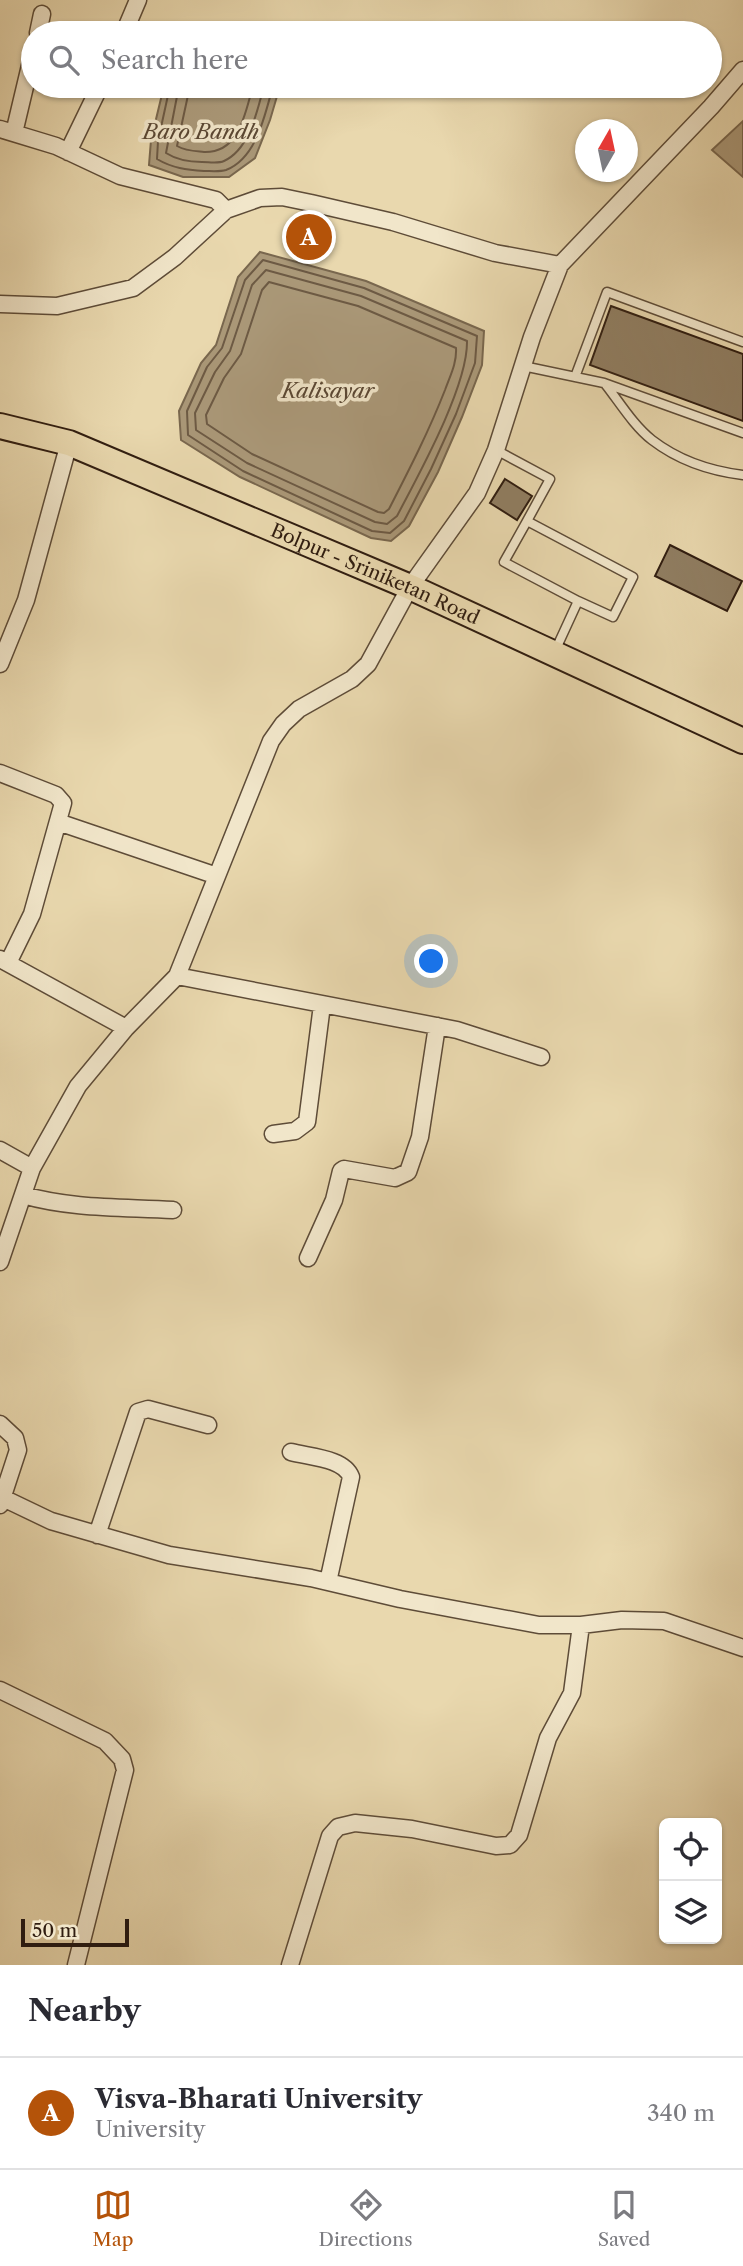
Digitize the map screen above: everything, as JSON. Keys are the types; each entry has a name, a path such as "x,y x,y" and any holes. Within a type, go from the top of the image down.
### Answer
{"main road":[{"name":"Bolpur - Sriniketan Road","path":"0,426 69,443 410,587 743,741"}],"street":[{"path":"129,21 138,0"},
{"path":"41,21 42,14"},
{"path":"722,95 743,70"},
{"path":"21,88 7,131 56,146 120,176 216,200 226,210"},
{"path":"68,152 94,98"},
{"path":"0,1262 32,1168 78,1086 126,1028 177,975 271,741 283,724 299,709 352,679 368,664 410,587 477,493 496,450 560,265 720,98"},
{"path":"0,304 57,306 133,288 175,257 226,210 260,198 282,197 393,222 495,253 560,265"},
{"path":"0,664 26,600 69,443"},
{"path":"0,773 59,797 63,803 32,914 4,961 126,1028"},
{"path":"58,822 217,876"},
{"path":"177,975 467,1032 541,1057"},
{"path":"273,1134 295,1131 307,1122 322,1005"},
{"path":"308,1258 334,1200 341,1171 344,1169 395,1178 408,1172 420,1137 438,1027"},
{"path":"0,1150 32,1168"},
{"path":"23,1195 48,1202 93,1208 173,1210"},
{"path":"97,1535 138,1412 148,1409 208,1425"},
{"path":"0,1424 15,1438 18,1450 1,1502 97,1535 169,1555 328,1582 517,1622 548,1626 622,1620 664,1621 743,1647"},
{"path":"291,1452 338,1464 348,1471 351,1477 328,1582"},
{"path":"290,1965 330,1836 338,1827 355,1823 412,1829 496,1846 515,1842 548,1738 572,1693 581,1625"},
{"path":"0,1690 105,1741 122,1759 125,1770 124,1784 76,1965"}],"lane":[{"path":"575,377 607,292 743,342"},
{"path":"523,366 604,383 743,433"},
{"path":"604,383 651,439 684,459 719,472 743,475"},
{"path":"496,450 550,479 527,520 504,562 613,617 634,577 527,520"},
{"path":"554,654 578,601"}],"water":[{"name":"Baro Bandh","path":"161,98 276,98 255,158 229,177 183,177 149,165 151,140"},
{"path":"743,121 743,177 712,150"},
{"name":"Kalisayar","path":"260,252 366,281 484,331 482,365 438,472 409,526 391,541 371,538 240,477 181,440 179,411 201,363 216,345 238,277"}],"building":[{"path":"611,306 743,354 743,421 590,365"},
{"path":"505,479 532,496 517,520 490,503"},
{"path":"670,545 742,581 727,611 655,576"}],"place":[{"name":"Visva-Bharati University","path":"309,237"}]}
